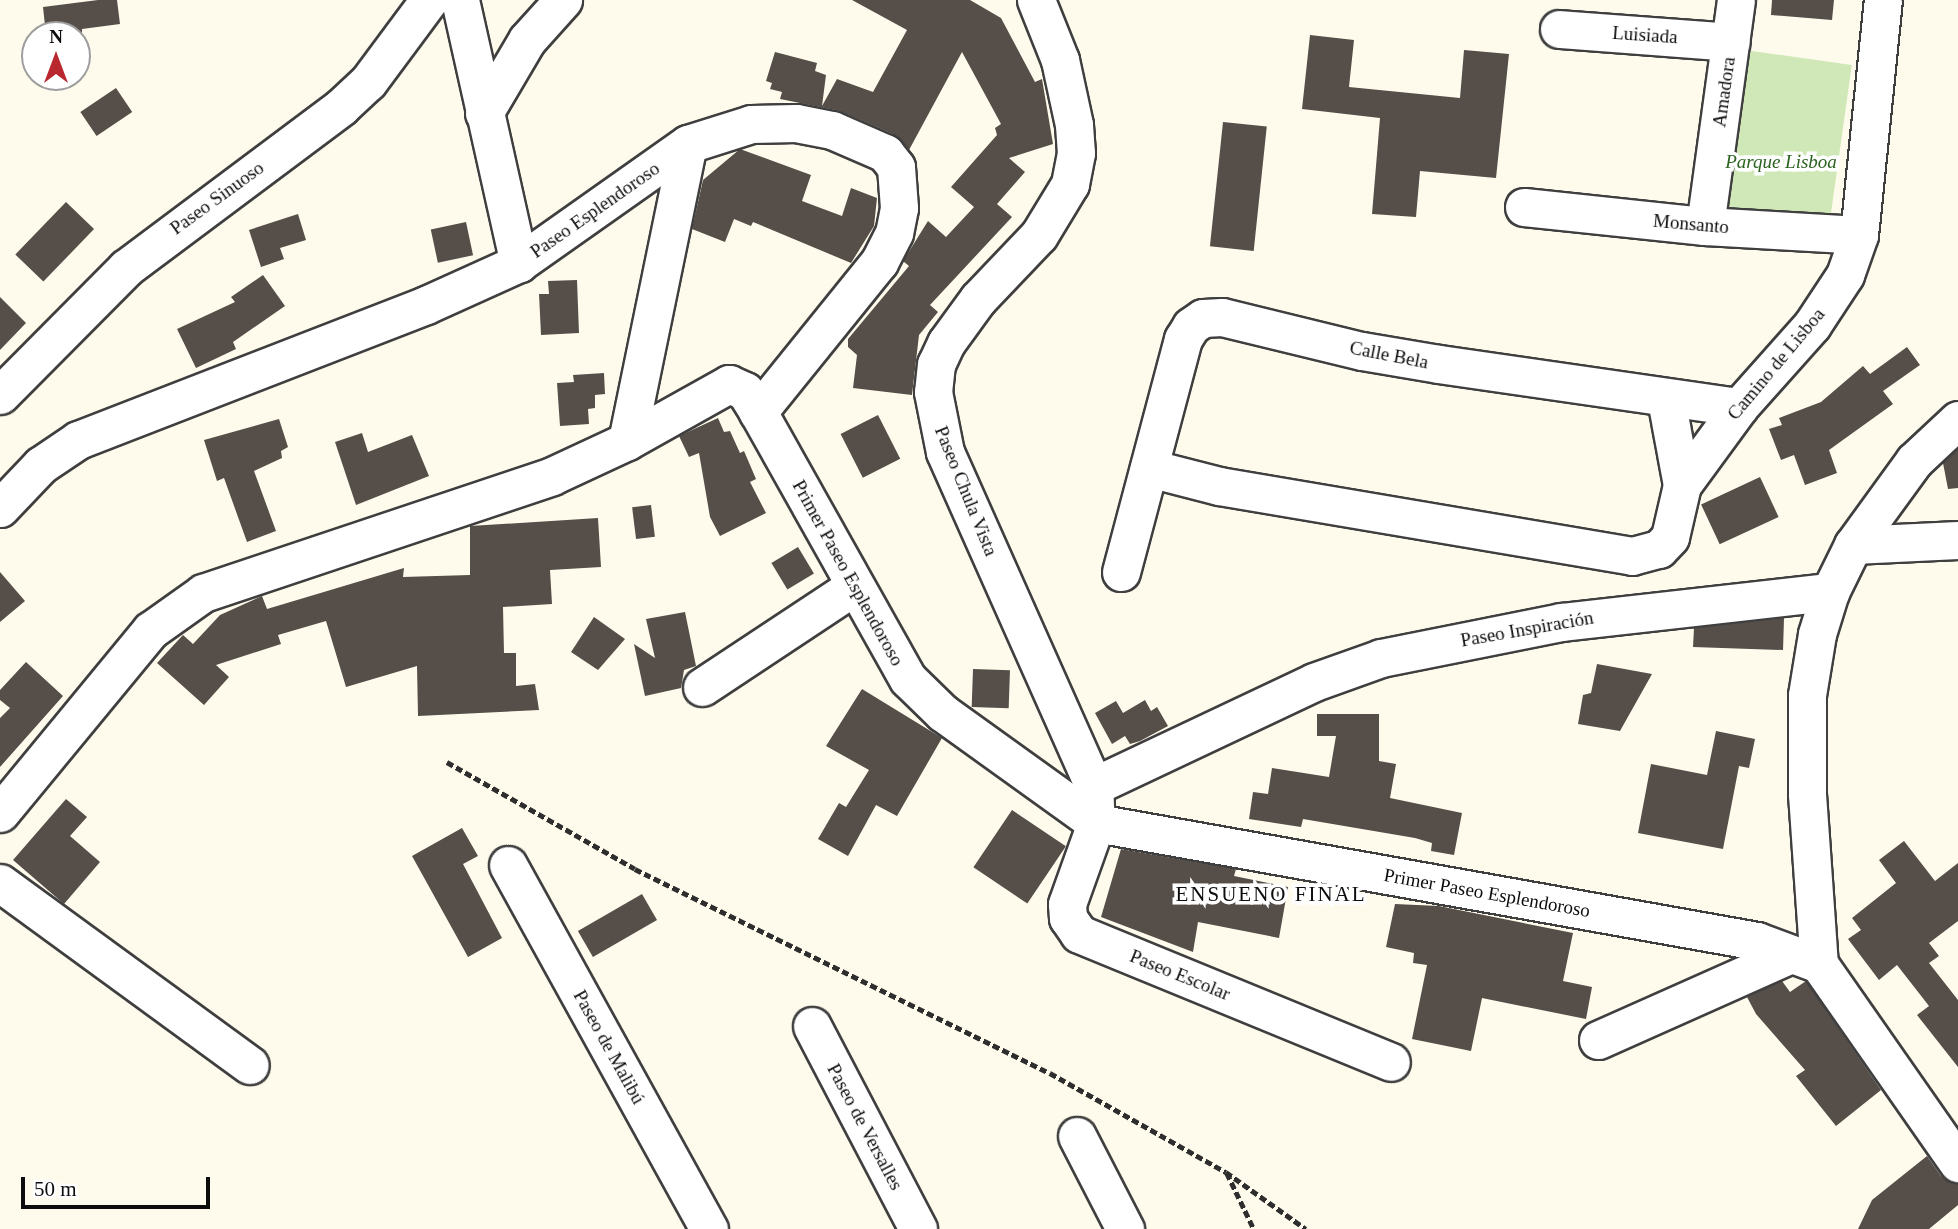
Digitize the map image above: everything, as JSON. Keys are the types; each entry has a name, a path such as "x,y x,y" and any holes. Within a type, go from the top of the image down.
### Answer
{"street":[{"name":"Paseo Sinuoso","path":"0,395 126,268 359,90 429,0"},
{"path":"460,0 519,263"},
{"path":"484,113 527,40 564,0"},
{"name":"Paseo Chula Vista","path":"1036,0 1060,61 1074,125 1076,153 1070,184 1039,235 978,299 946,343 936,364 933,392 946,452 1096,804"},
{"name":"Amadora","path":"1705,226 1736,0"},
{"name":"Camino de Lisboa","path":"1149,468 1219,486 1632,556 1659,549 1670,537 1682,485 1739,407 1812,325 1845,275 1859,235 1883,0"},
{"name":"Luisiada","path":"1559,29 1731,42"},
{"name":"Paseo Esplendoroso","path":"0,508 41,465 78,440 426,305 519,263 688,144 751,124 796,123 862,139 885,153 897,167 899,208 894,233 879,261 758,412"},
{"path":"627,441 688,144"},
{"name":"Monsanto","path":"1524,207 1705,226 1859,235"},
{"name":"Calle Bela","path":"1121,572 1183,339 1191,326 1203,318 1222,317 1362,351 1666,399 1739,407"},
{"name":"Primer Paseo Esplendoroso","path":"0,813 151,629 177,608 203,593 552,476 627,441 720,386 745,391 853,587 916,687 1022,773 1096,804 1758,941 1805,959"},
{"path":"1666,399 1682,485"},
{"path":"1958,420 1914,461 1853,545 1830,592 1817,634 1807,695 1805,959 1958,1163"},
{"path":"1853,545 1958,540"},
{"path":"702,687 853,587"},
{"name":"Paseo Inspiración","path":"1096,804 1314,682 1381,658 1574,620 1830,592"},
{"name":"Paseo Escolar","path":"1096,804 1067,904 1070,926 1079,934 1391,1062"},
{"name":"Paseo de Malibú","path":"508,865 709,1229"},
{"path":"0,883 250,1065"},
{"path":"1598,1040 1805,959"},
{"name":"Paseo de Versalles","path":"812,1026 918,1229"},
{"path":"1077,1136 1125,1229"}],"path":[{"path":"447,762 635,869 1050,1073 1226,1172 1306,1229"},
{"path":"1226,1172 1254,1229"}],"green space":[{"name":"Parque Lisboa","path":"1731,48 1852,65 1828,236 1707,219"}],"building":[{"path":"117,0 120,24 91,28 91,21 44,21 43,7"},
{"path":"852,0 970,0 1001,18 1035,82 1042,79 1053,144 1009,158 1025,172 997,204 1012,217 930,305 938,312 919,335 912,395 853,388 857,355 848,347 848,339 909,266 903,261 928,221 946,237 974,207 951,187 997,135 995,128 1001,124 962,52 909,150 893,134 840,111 780,99 782,92 770,89 772,83 766,81 775,52 817,63 815,71 826,75 822,106 837,79 873,92 907,30"},
{"path":"1772,0 1834,0 1832,20 1771,15"},
{"path":"1310,35 1354,40 1349,87 1460,98 1464,50 1509,54 1496,178 1420,171 1416,217 1372,214 1380,118 1302,109"},
{"path":"116,88 132,112 97,136 80,112"},
{"path":"1223,122 1267,127 1254,251 1210,246"},
{"path":"740,149 811,175 802,201 842,216 851,188 877,198 874,226 851,263 753,222 751,226 734,219 725,242 692,229 703,180"},
{"path":"66,202 94,229 43,282 15,255"},
{"path":"298,214 306,240 280,248 284,259 261,267 249,230"},
{"path":"466,222 473,255 438,263 431,229"},
{"path":"263,275 285,306 233,342 236,349 196,368 177,329 235,302 231,297"},
{"path":"577,280 579,333 541,335 539,294 549,294 548,281"},
{"path":"0,297 26,323 0,350"},
{"path":"1907,347 1920,365 1883,391 1893,404 1829,450 1837,473 1805,485 1794,455 1781,460 1769,429 1782,425 1779,418 1821,402 1863,366 1870,374"},
{"path":"604,373 605,394 595,395 595,408 588,409 589,424 560,426 557,383 574,382 573,375"},
{"path":"878,415 900,459 863,478 841,434"},
{"path":"718,418 724,432 730,431 740,453 744,451 756,479 750,482 766,513 720,536 710,517 699,453 689,457 679,436"},
{"path":"279,419 288,447 281,451 282,458 254,471 276,531 247,542 224,478 217,481 204,440"},
{"path":"362,433 368,452 412,435 429,476 356,505 335,442"},
{"path":"1958,449 1958,488 1948,489 1943,463"},
{"path":"1760,477 1779,517 1720,544 1701,504"},
{"path":"651,505 655,537 636,539 632,507"},
{"path":"598,518 601,567 550,570 552,604 503,607 504,653 516,653 516,686 535,684 539,710 418,716 417,666 346,687 326,621 278,635 281,644 216,665 229,677 204,705 157,663 183,635 193,644 220,615 262,596 267,609 404,568 403,577 470,575 470,526"},
{"path":"798,547 814,574 787,590 771,563"},
{"path":"0,572 25,601 0,622"},
{"path":"685,612 696,666 684,670 681,688 645,696 634,644 655,658 646,619"},
{"path":"594,617 625,639 598,670 571,652"},
{"path":"1784,618 1783,650 1693,647 1694,628"},
{"path":"26,662 63,696 0,767 0,718 10,708 0,700 0,690"},
{"path":"1597,664 1652,674 1620,731 1578,724 1583,695 1591,693"},
{"path":"973,669 1010,670 1009,708 972,707"},
{"path":"862,689 942,738 897,816 876,805 848,856 818,839 839,803 846,807 869,770 826,746"},
{"path":"1145,700 1151,711 1157,707 1168,726 1140,741 1130,744 1125,736 1112,744 1095,713 1116,701 1123,713"},
{"path":"1317,714 1379,714 1379,761 1396,764 1390,798 1462,813 1454,855 1431,851 1432,843 1415,838 1303,819 1301,827 1249,819 1253,792 1268,794 1272,768 1329,777 1336,736 1317,736"},
{"path":"1716,731 1755,739 1749,768 1739,766 1723,849 1638,833 1651,764 1707,775"},
{"path":"66,799 87,817 70,836 100,862 64,904 13,860"},
{"path":"1012,810 1066,846 1027,904 973,867"},
{"path":"462,828 478,856 463,864 502,938 468,957 412,856"},
{"path":"1904,841 1935,881 1958,863 1958,921 1929,943 1939,956 1929,963 1958,1000 1958,1067 1917,1015 1929,1006 1897,965 1879,980 1848,939 1861,930 1852,918 1896,883 1879,860"},
{"path":"1121,849 1236,869 1234,876 1288,887 1279,938 1198,922 1193,952 1101,917"},
{"path":"642,894 657,920 593,957 578,931"},
{"path":"1395,904 1439,906 1573,933 1563,981 1592,987 1586,1019 1482,998 1471,1051 1412,1039 1427,965 1413,963 1414,953 1386,947"},
{"path":"1782,981 1790,992 1806,981 1881,1090 1836,1126 1796,1076 1805,1070 1756,1014 1747,997"},
{"path":"1927,1156 1941,1176 1958,1184 1958,1205 1929,1229 1858,1229 1872,1200"}],"district":[{"name":"ENSUENO FINAL","path":"1271,894"}]}
